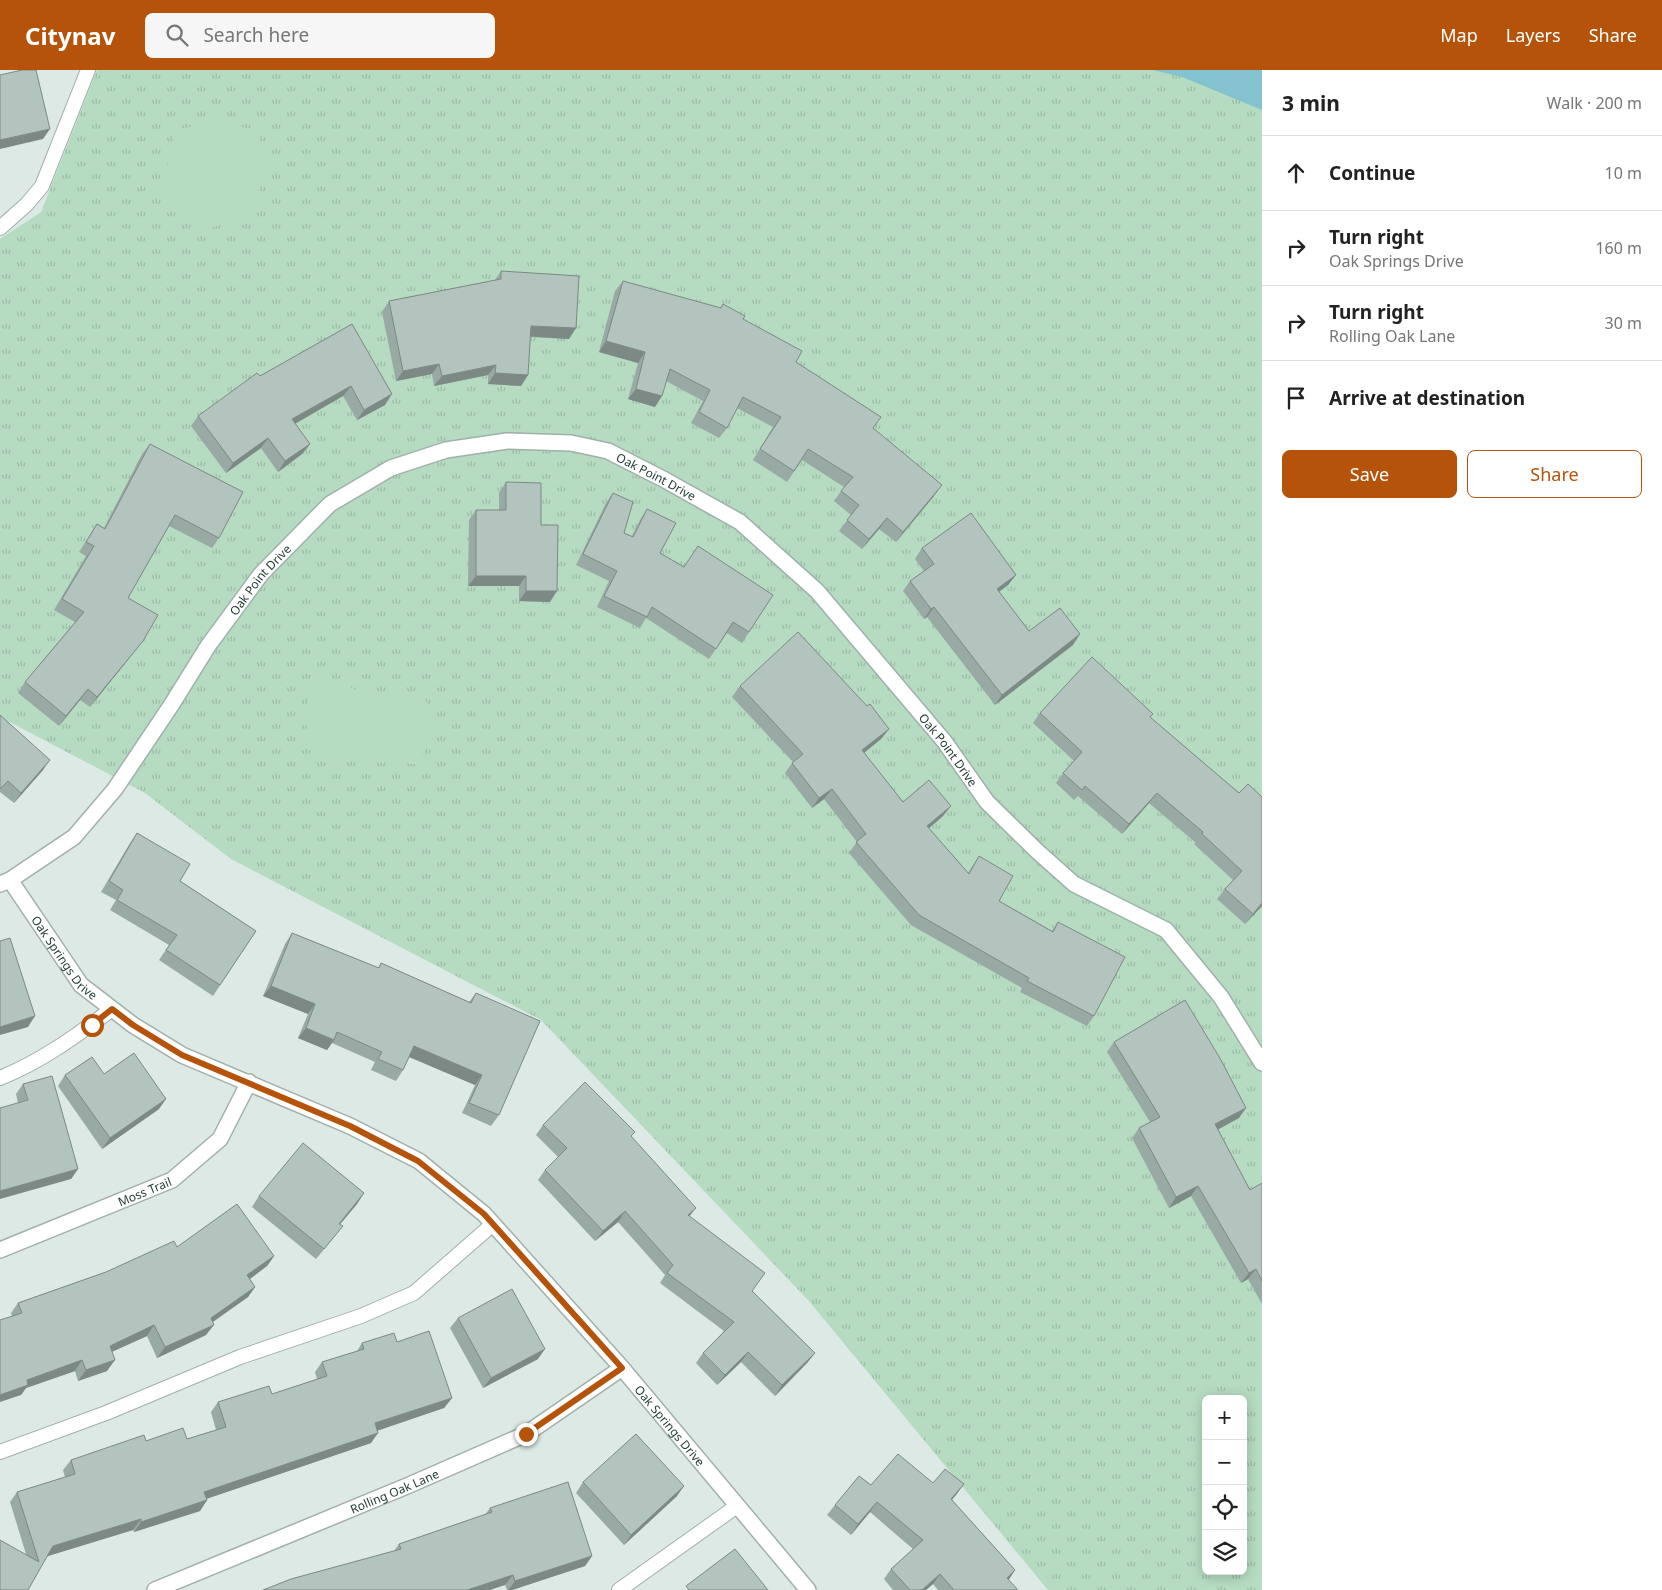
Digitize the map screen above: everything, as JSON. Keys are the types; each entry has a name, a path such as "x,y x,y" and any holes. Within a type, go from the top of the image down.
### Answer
{"street":[{"name":"Oak Point Drive","path":"5,882 74,837 115,789 208,646 261,574 330,504 391,468 446,450 507,441 571,443 608,452 665,480 740,522 818,591 944,741 987,802 1037,852 1074,884 1166,930 1222,997 1262,1063"},
{"name":"Oak Springs Drive","path":"5,882 81,985 133,1025 182,1055 350,1126 418,1161 484,1214 622,1368 808,1590"},
{"name":"Moss Trail","path":"0,1250 172,1180 220,1139 249,1082"},
{"name":"Rolling Oak Lane","path":"155,1590 407,1486 526,1434 622,1368"}],"lane":[{"path":"0,228 27,204 42,186 88,70"},
{"path":"0,1078 31,1065 61,1047 112,1009"},
{"path":"0,1452 106,1413 240,1357 361,1316 414,1293 493,1224"},
{"path":"619,1590 737,1506"}],"green space":[{"path":"97,70 1262,70 1262,1590 1048,1590 808,1300 541,1020 231,859 145,793 0,717 0,239 41,212"},
{"path":"215,121 256,130 267,165 251,217 206,229 170,208 165,174 176,130"},
{"path":"342,683 366,695 423,697 437,717 432,737 418,764 340,761 312,742 302,713 316,687"}],"water":[{"path":"1153,70 1262,70 1262,110 1182,77"}],"building":[{"path":"22,70 36,70 50,129 0,140 0,75"},
{"path":"501,271 579,276 576,328 531,326 528,375 495,373 496,365 442,376 439,364 403,371 389,301 501,279"},
{"path":"623,281 721,308 723,304 745,316 743,319 802,351 796,362 881,417 873,428 942,485 903,532 887,518 869,539 847,520 859,505 841,491 853,477 808,449 794,471 760,449 781,417 743,397 727,428 699,412 710,390 670,369 662,396 636,389 645,352 606,341"},
{"path":"352,324 392,394 364,410 351,386 292,419 310,444 285,461 268,438 233,463 198,416 257,373 260,376"},
{"path":"150,444 243,492 219,538 175,515 128,598 158,615 143,641 97,697 88,689 66,716 25,682 84,612 62,599 94,546 86,542 97,524 105,529"},
{"path":"506,482 541,483 541,525 558,525 557,591 526,591 526,576 476,576 476,510 506,510"},
{"path":"613,493 633,502 624,533 633,537 647,509 676,523 660,553 684,567 698,546 773,595 749,632 733,622 716,649 652,607 647,617 604,596 617,571 583,554"},
{"path":"971,513 1016,575 997,589 1029,631 1060,608 1080,634 1002,695 934,607 931,609 910,581 934,564 922,548"},
{"path":"798,632 867,706 870,704 889,729 862,750 903,802 929,780 951,806 927,826 969,874 979,856 1013,876 999,901 1053,932 1058,922 1125,957 1094,1016 1027,981 1029,978 919,915 856,842 866,834 832,789 819,798 792,763 803,754 740,686"},
{"path":"1092,657 1153,714 1150,717 1239,793 1248,784 1262,797 1262,903 1253,914 1225,889 1242,871 1202,834 1203,832 1157,793 1129,824 1085,786 1082,790 1063,773 1082,752 1040,713"},
{"path":"0,715 50,760 21,793 8,781 0,789"},
{"path":"137,833 190,864 180,881 256,931 220,985 166,950 177,935 117,900 123,890 109,881"},
{"path":"292,933 379,968 381,963 471,1003 476,993 540,1021 499,1115 469,1103 482,1075 414,1046 403,1070 378,1059 382,1052 337,1032 334,1040 306,1028 315,1004 271,986"},
{"path":"10,938 35,1016 0,1027 0,941"},
{"path":"1185,1000 1221,1060 1246,1108 1215,1124 1250,1190 1262,1183 1262,1281 1256,1269 1249,1273 1198,1186 1176,1197 1139,1128 1160,1117 1114,1042"},
{"path":"134,1053 166,1099 110,1138 65,1075 92,1057 104,1074"},
{"path":"52,1076 78,1169 0,1191 0,1108 28,1100 23,1084"},
{"path":"585,1082 635,1132 631,1136 696,1208 688,1215 765,1273 752,1291 815,1353 782,1385 748,1352 725,1375 703,1353 734,1322 667,1273 673,1265 625,1211 603,1231 545,1170 567,1148 543,1125"},
{"path":"303,1143 364,1193 339,1224 343,1226 324,1249 259,1196"},
{"path":"237,1204 274,1256 247,1275 255,1287 211,1318 214,1325 165,1347 154,1325 110,1346 115,1360 86,1370 82,1360 27,1380 28,1385 0,1395 0,1320 22,1313 18,1303 106,1272 174,1241 177,1247"},
{"path":"512,1289 545,1349 491,1378 458,1318"},
{"path":"429,1331 452,1398 375,1423 378,1433 204,1492 207,1500 141,1522 141,1519 53,1546 28,1590 0,1590 0,1540 39,1562 17,1492 75,1474 71,1460 144,1435 146,1441 183,1428 187,1439 226,1427 218,1402 269,1386 272,1394 327,1376 322,1362 364,1349 362,1343 394,1333 397,1342"},
{"path":"636,1434 684,1486 631,1535 583,1482"},
{"path":"898,1454 933,1483 945,1469 964,1484 951,1499 1015,1570 1007,1578 1018,1590 954,1590 940,1574 922,1590 910,1590 891,1569 923,1540 877,1502 858,1524 835,1505 859,1476 871,1485"},
{"path":"568,1482 592,1556 515,1581 513,1575 467,1590 263,1590 291,1579 401,1549 399,1544 492,1512 490,1508"},
{"path":"735,1549 768,1590 689,1590 686,1586"}],"route":[{"path":"92,1025 112,1009 133,1025 182,1055 350,1126 418,1161 484,1214 622,1368 526,1434"}]}
